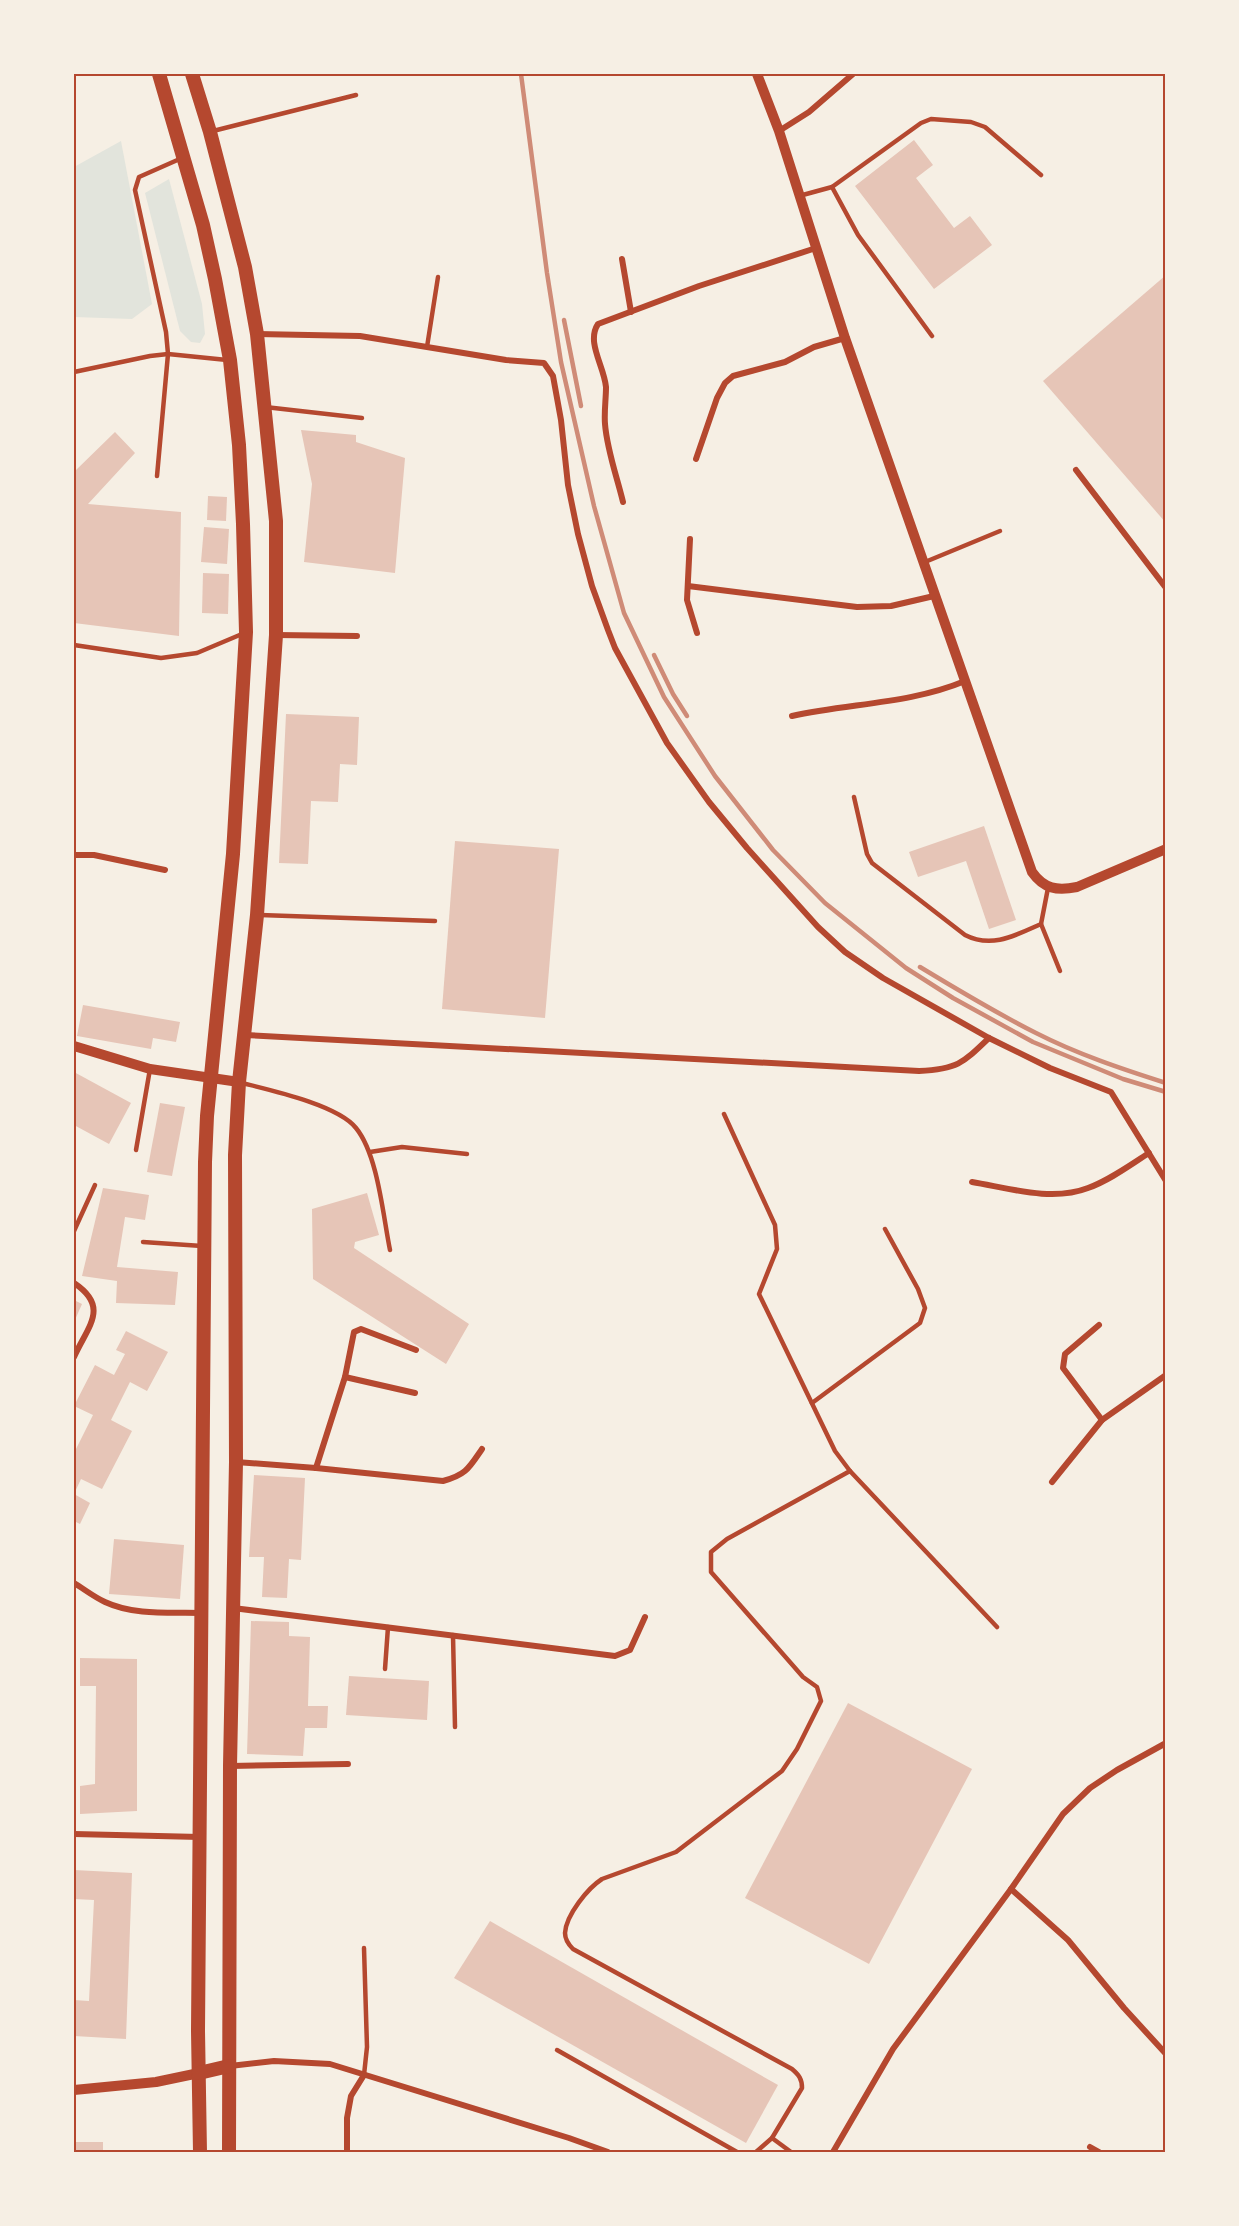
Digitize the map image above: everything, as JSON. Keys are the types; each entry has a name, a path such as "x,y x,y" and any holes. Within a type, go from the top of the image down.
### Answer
{"main road":[{"path":"159,74 184,157 213,268 230,360 242,490 246,632 233,854 206,1128 200,1837 200,2152"},
{"path":"192,74 210,132 245,267 257,334 276,520 276,635 257,915 239,1082 235,1155 236,1462 230,1766 229,2152"},
{"path":"199,2073 230,2066"}],"street":[{"path":"757,74 778,131 844,338 1032,872 1048,888 1062,890 1077,887 1166,849"},
{"path":"778,131 809,112 853,74"},
{"path":"623,502 605,426 606,388 602,365 592,339 593,331 598,324 699,286 816,248"},
{"path":"622,259 631,312"},
{"path":"257,334 360,336 506,360 544,363 553,376 561,420 568,485 592,586 615,648 667,743 709,802 818,927 845,952 883,978 989,1038 1050,1068 1111,1092 1166,1181"},
{"path":"696,459 717,398 725,383 733,376 785,362 814,347 844,338"},
{"path":"1076,470 1166,588"},
{"path":"690,539 687,600 697,633"},
{"path":"688,586 857,607 891,606 934,596"},
{"path":"276,635 357,636"},
{"path":"792,716 917,697 965,681"},
{"path":"74,855 94,855 165,870"},
{"path":"245,1035 919,1071 946,1070 962,1063 989,1038"},
{"path":"74,1046 150,1069 239,1082"},
{"path":"972,1182 1040,1194 1065,1193 1087,1189 1149,1153"},
{"path":"74,1283 85,1291 94,1303 94,1313 74,1357"},
{"path":"1099,1325 1065,1354 1063,1368 1102,1420"},
{"path":"316,1468 345,1377 354,1332 361,1329 416,1350"},
{"path":"1052,1482 1102,1420 1166,1375"},
{"path":"345,1377 415,1393"},
{"path":"236,1462 443,1481 458,1477 467,1470 482,1449"},
{"path":"74,1583 105,1602 122,1608 137,1611 203,1613"},
{"path":"233,1608 615,1656 630,1650 645,1617"},
{"path":"835,2152 893,2049 1063,1815 1090,1788 1166,1743"},
{"path":"230,1766 348,1764"},
{"path":"74,1834 200,1837"},
{"path":"1011,1889 1068,1940 1124,2008 1166,2054"},
{"path":"230,2066 273,2061 330,2064 608,2152"},
{"path":"74,2091 156,2082 199,2073"},
{"path":"347,2152 347,2118 351,2096 364,2075"},
{"path":"1090,2146 1099,2152"}],"lane":[{"path":"210,132 356,94"},
{"path":"799,196 832,187 921,123 931,119 971,122 986,127 1041,175"},
{"path":"157,476 168,354 166,332 135,190 139,177 184,157"},
{"path":"832,187 858,235 932,336"},
{"path":"427,347 438,277"},
{"path":"74,372 168,354 230,360"},
{"path":"265,407 362,418"},
{"path":"923,563 1000,531"},
{"path":"74,645 161,658 197,653 246,632"},
{"path":"854,797 867,854 872,863 965,935 989,943 1008,938 1041,924"},
{"path":"1048,888 1041,924 1060,971"},
{"path":"257,915 435,921"},
{"path":"136,1150 150,1069"},
{"path":"239,1082 308,1101 335,1113 355,1126 370,1152 390,1250"},
{"path":"724,1114 775,1225 777,1249 759,1294 835,1451 850,1471 997,1627"},
{"path":"370,1152 402,1147 467,1154"},
{"path":"74,1230 94,1185"},
{"path":"812,1403 920,1323 925,1308 918,1289 885,1229"},
{"path":"143,1242 205,1246"},
{"path":"756,2152 772,2138 802,2088 799,2075 792,2069 573,1950 567,1943 565,1934 567,1924 592,1886 602,1879 676,1852 782,1771 797,1749 821,1701 818,1687 803,1677 711,1572 711,1552 727,1539 850,1471"},
{"path":"385,1669 388,1627"},
{"path":"453,1635 455,1727"},
{"path":"364,1948 367,2047 364,2075"},
{"path":"557,2050 738,2152"},
{"path":"772,2138 791,2152"}],"shaded area":[{"path":"121,141 152,304 132,319 74,317 74,167"},
{"path":"169,179 202,304 205,334 200,343 191,342 180,331 145,193"}],"building":[{"path":"914,140 933,165 916,178 954,228 970,216 992,245 934,289 855,186"},
{"path":"1166,275 1166,523 1043,381"},
{"path":"301,430 356,435 356,442 405,458 395,573 304,562 312,484"},
{"path":"115,432 135,453 88,504 181,512 179,636 74,623 74,472"},
{"path":"208,496 227,497 226,521 207,520"},
{"path":"204,527 229,529 227,564 201,562"},
{"path":"203,573 229,574 228,614 202,613"},
{"path":"286,714 359,717 357,765 340,764 338,802 311,801 308,864 279,863"},
{"path":"984,826 1016,920 989,929 966,861 918,877 909,852"},
{"path":"455,841 559,849 545,1018 442,1009"},
{"path":"83,1005 180,1022 176,1042 153,1038 151,1049 77,1036"},
{"path":"74,1072 131,1103 109,1144 74,1125"},
{"path":"160,1103 185,1107 172,1176 147,1172"},
{"path":"103,1188 149,1195 145,1220 125,1217 117,1267 178,1272 175,1305 116,1303 117,1281 82,1276"},
{"path":"367,1193 379,1235 355,1242 354,1248 469,1324 446,1364 313,1279 312,1209"},
{"path":"74,1300 82,1304 74,1322"},
{"path":"126,1331 168,1352 147,1391 130,1382 111,1420 132,1431 102,1489 81,1479 74,1494 74,1453 93,1415 74,1406 95,1365 114,1375 125,1354 116,1350"},
{"path":"254,1475 305,1478 301,1560 289,1559 287,1598 262,1597 264,1557 249,1557"},
{"path":"74,1494 90,1503 80,1524 74,1521"},
{"path":"114,1539 184,1545 180,1599 109,1594"},
{"path":"251,1621 289,1622 289,1636 310,1637 308,1706 328,1706 327,1728 305,1728 303,1756 247,1754"},
{"path":"80,1658 137,1659 137,1811 80,1814 80,1786 95,1784 96,1686 80,1686"},
{"path":"349,1676 429,1681 427,1720 346,1715"},
{"path":"848,1703 972,1769 869,1964 745,1898"},
{"path":"74,1870 132,1873 126,2039 74,2036 74,2000 89,2001 94,1900 74,1899"},
{"path":"490,1921 778,2085 746,2143 454,1978"},
{"path":"74,2142 103,2142 103,2152 74,2152"}],"railway":[{"path":"521,74 561,362 594,506 624,613 664,697 715,776 773,850 825,903 906,968 953,998 1033,1042 1123,1079 1166,1092"},
{"path":"564,320 581,406"},
{"path":"654,655 673,694 687,716"},
{"path":"920,967 1052,1041 1100,1061 1166,1083"}]}
